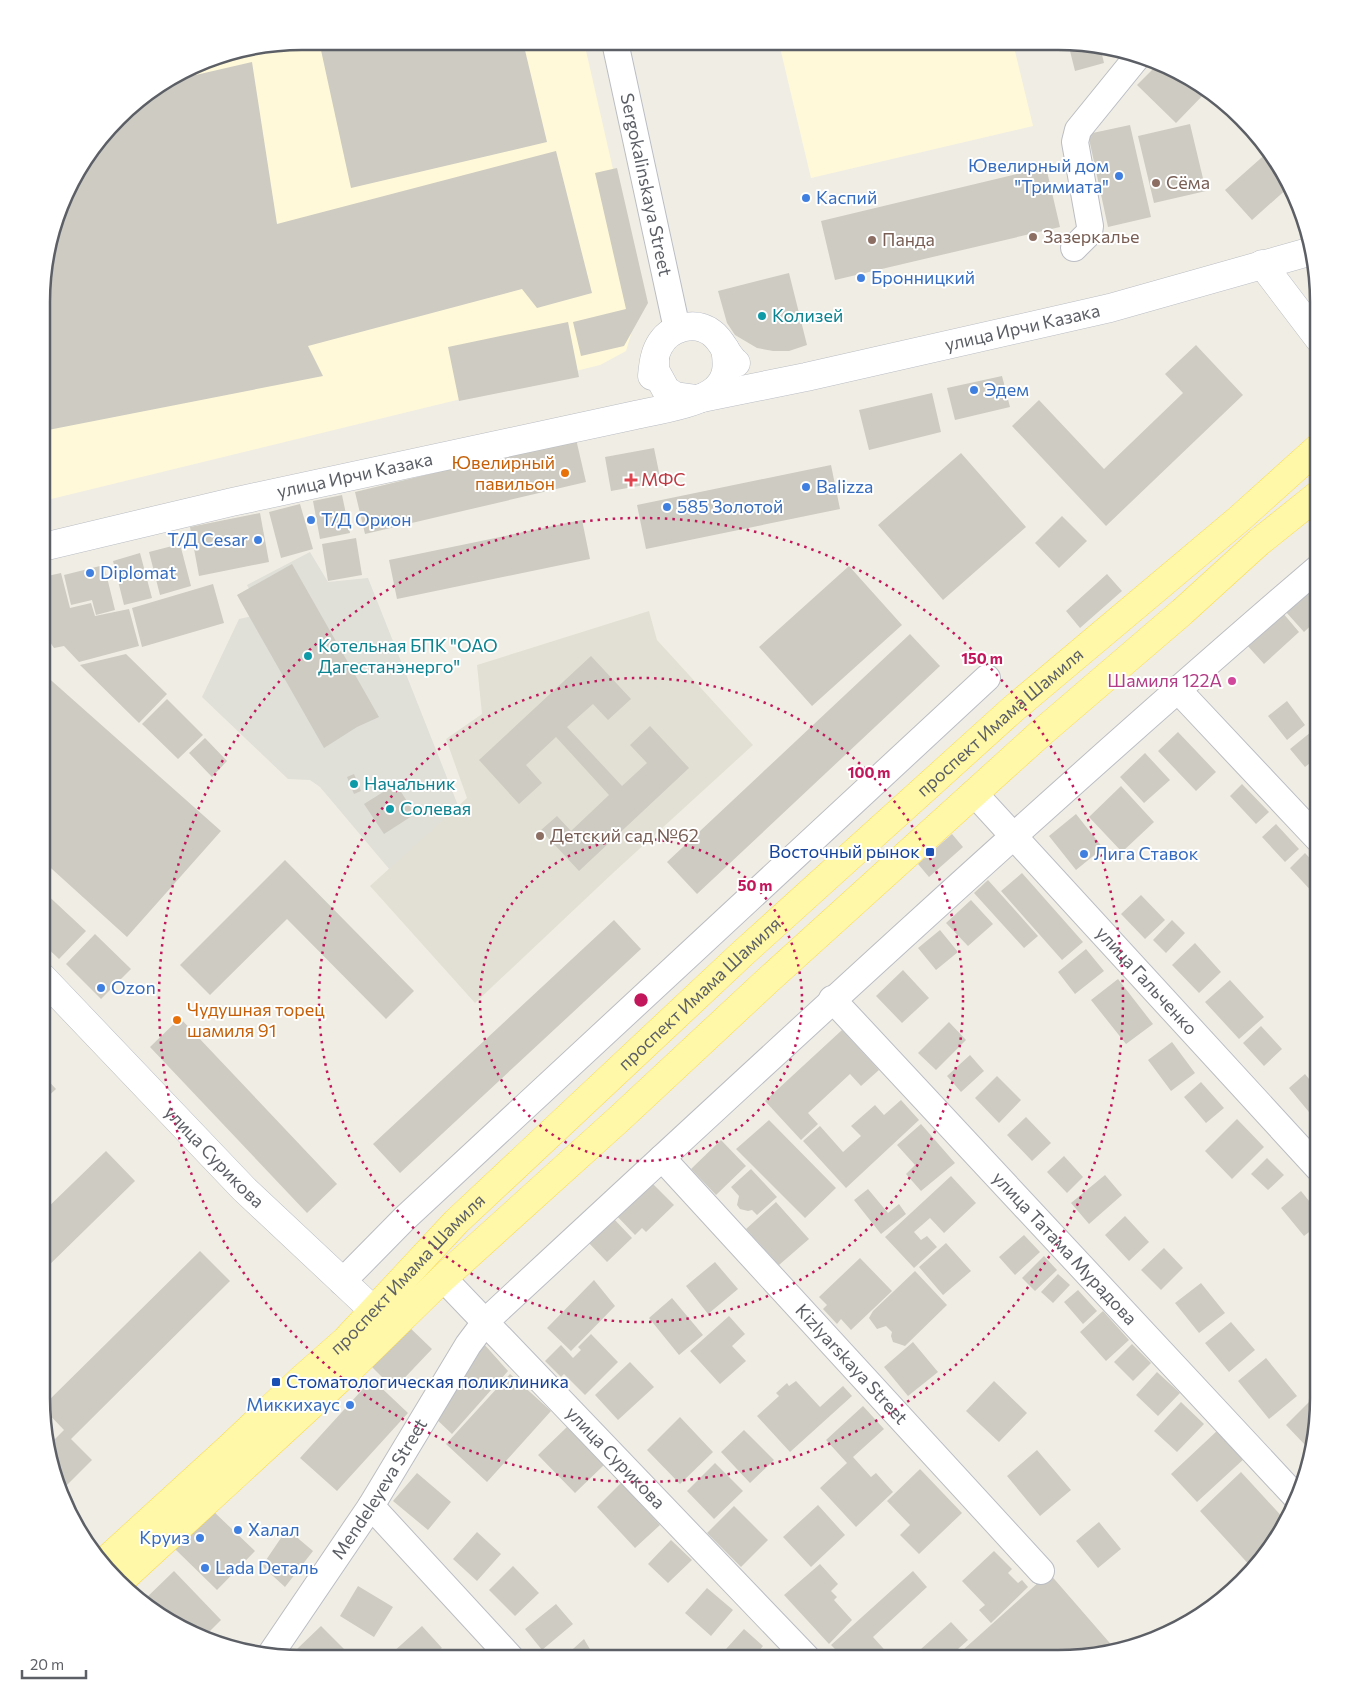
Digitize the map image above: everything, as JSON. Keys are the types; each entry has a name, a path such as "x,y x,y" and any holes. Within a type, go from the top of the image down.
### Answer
{"main road":[{"name":"улица Ирчи Казака","path":"50,546 232,502 632,416 697,399 1110,308 1305,253"},
{"path":"1262,264 1310,327"},
{"path":"632,416 646,394 658,346 666,336 677,329 689,326 706,329 719,339 732,360 743,368 769,379 781,381"},
{"path":"654,359 659,381 666,390 680,397 697,399 716,390 724,378 728,364 725,349"},
{"name":"проспект Имама Шамиля","path":"108,1558 229,1448 302,1378 346,1340 456,1222 743,953 991,729 1238,519 1310,455"},
{"name":"проспект Имама Шамиля","path":"125,1577 393,1328 443,1278 620,1118 767,981 974,794 1259,542 1310,501"},
{"name":"улица Сурикова","path":"50,985 244,1189 393,1328"},
{"name":"улица Сурикова","path":"425,1256 443,1278"}],"street":[{"name":"Sergokalinskaya Street","path":"617,50 677,329"},
{"path":"1074,248 1089,233 1090,226 1075,142 1078,130 1133,62"},
{"name":"Mendeleyeva Street","path":"275,1648 371,1506 468,1345 486,1320 832,999 1177,689 1310,575"},
{"path":"342,1282 447,1178 987,678"},
{"path":"1177,689 1310,830"},
{"name":"улица Гальченко","path":"974,794 1310,1159"},
{"name":"улица Татама Мурадова","path":"832,999 1292,1492"},
{"name":"Kizlyarskaya Street","path":"662,1158 1041,1572"},
{"name":"улица Сурикова","path":"443,1278 486,1320 799,1650"},
{"path":"371,1506 503,1650"}],"shaded area":[{"path":"302,50 586,50 642,297 626,351 600,365 50,499 50,302 52,269 63,221 69,206 92,162 102,149 124,124 149,102 162,92 206,69 253,55"},
{"path":"781,50 1015,50 1033,126 811,178"},
{"path":"310,552 328,582 368,578 461,813 390,870 320,787 310,780 288,779 202,697 239,619 262,614 247,585"},
{"name":"Детский сад №62","path":"649,611 657,640 753,745 475,1003 370,886 467,798 446,739 482,714 477,665"}],"building":[{"path":"321,50 525,50 547,142 351,188"},
{"path":"1070,51 1102,54 1104,63 1075,71"},
{"path":"252,62 277,224 556,151 592,293 537,308 522,289 308,346 323,376 50,430 50,302 52,269 63,221 76,191 92,162 113,136 149,102 162,92 191,76"},
{"path":"1153,69 1203,96 1176,123 1137,85"},
{"path":"1190,124 1206,191 1154,203 1138,136"},
{"name":"Ювелирный дом \"Тримиата\"","path":"1130,125 1151,217 1108,227 1088,134"},
{"path":"1263,156 1284,191 1252,220 1225,190"},
{"path":"1046,167 1060,227 835,280 821,221"},
{"path":"617,168 648,303 624,346 581,356 573,322 626,309 595,173"},
{"name":"Колизей","path":"789,273 807,345 789,351 773,351 757,348 735,335 727,323 718,291"},
{"path":"568,322 579,377 459,401 448,347"},
{"path":"1196,345 1243,395 1106,526 1012,426 1039,400 1104,469 1183,393 1165,374"},
{"path":"1002,376 1010,407 955,420 947,388"},
{"path":"932,393 941,432 869,450 859,410"},
{"path":"576,439 586,482 365,534 355,492"},
{"path":"654,448 661,482 611,491 605,457"},
{"path":"961,453 1026,527 943,600 878,525"},
{"path":"831,465 840,509 646,549 637,505"},
{"path":"342,495 350,533 320,539 313,501"},
{"path":"300,504 313,549 281,558 269,512"},
{"path":"260,513 269,562 199,576 190,527"},
{"path":"1062,516 1087,541 1059,568 1035,543"},
{"path":"582,520 590,559 397,599 389,560"},
{"path":"356,538 362,575 328,581 322,544"},
{"path":"180,544 191,586 160,595 149,552"},
{"path":"140,553 152,598 124,605 113,561"},
{"name":"Котельная БПК \"ОАО Дагестанэнерго\"","path":"292,564 379,717 357,727 324,748 237,595"},
{"path":"104,565 115,610 96,615 92,600 71,605 64,575"},
{"path":"849,566 902,625 812,706 759,647"},
{"path":"61,573 70,608 91,603 95,616 129,609 139,646 79,662 64,646 54,648 50,642 50,575"},
{"path":"1107,574 1122,591 1080,628 1066,611"},
{"path":"213,584 224,623 142,647 132,608"},
{"path":"1310,590 1310,626 1304,632 1286,612"},
{"path":"1282,612 1299,632 1264,664 1246,644"},
{"path":"910,634 940,666 697,894 667,862"},
{"path":"126,654 167,694 139,723 80,665"},
{"path":"591,656 631,699 608,720 593,704 567,727 622,786 647,763 630,745 650,726 689,768 579,871 541,830 557,816 571,831 609,795 556,737 526,765 542,783 519,804 479,760"},
{"path":"50,679 221,831 127,937 50,867"},
{"path":"167,699 203,735 178,759 142,724"},
{"path":"1287,701 1305,725 1287,740 1268,716"},
{"path":"1178,732 1216,772 1196,791 1158,751"},
{"path":"1310,733 1310,763 1305,767 1290,749"},
{"path":"205,738 227,761 212,777 189,753"},
{"path":"1145,753 1170,780 1144,803 1120,777"},
{"name":"Начальник","path":"354,774 361,791 354,794 347,777"},
{"name":"Солевая","path":"396,784 415,814 384,834 364,804"},
{"path":"1242,784 1269,812 1256,824 1230,796"},
{"path":"1121,786 1154,822 1122,852 1089,817"},
{"path":"1076,814 1103,848 1076,870 1049,836"},
{"path":"1276,824 1299,849 1285,862 1262,837"},
{"path":"952,834 963,847 929,877 918,864"},
{"path":"1305,853 1310,858 1310,890 1290,868"},
{"path":"285,860 414,991 386,1019 287,919 210,995 180,965"},
{"path":"1022,873 1083,942 1062,960 1001,891"},
{"path":"988,880 1038,936 1024,948 974,893"},
{"path":"1141,895 1165,920 1145,939 1121,914"},
{"path":"50,897 86,931 59,959 50,951"},
{"path":"971,900 993,924 968,946 946,923"},
{"path":"614,920 641,949 400,1173 373,1144"},
{"path":"1172,920 1185,933 1166,953 1153,940"},
{"path":"940,930 958,952 936,970 918,948"},
{"path":"95,934 131,969 101,999 66,964"},
{"path":"1195,943 1221,972 1199,993 1172,965"},
{"path":"1086,949 1104,971 1075,994 1058,972"},
{"path":"903,970 929,998 902,1023 876,996"},
{"path":"1118,979 1153,1024 1126,1044 1091,1000"},
{"path":"1230,980 1264,1017 1239,1039 1205,1002"},
{"path":"180,1018 337,1184 307,1213 150,1047"},
{"path":"949,1022 966,1040 936,1070 918,1053"},
{"path":"1261,1026 1282,1049 1264,1066 1243,1043"},
{"path":"842,1030 879,1070 861,1086 850,1074 808,1113 818,1124 801,1140 765,1101"},
{"path":"1172,1042 1195,1073 1171,1091 1148,1060"},
{"path":"970,1055 984,1071 961,1092 947,1076"},
{"path":"1305,1074 1310,1080 1309,1112 1289,1088"},
{"path":"997,1076 1021,1100 999,1123 975,1098"},
{"path":"1201,1082 1224,1108 1206,1123 1184,1097"},
{"path":"50,1083 56,1089 50,1095"},
{"path":"901,1100 919,1120 846,1188 803,1141 820,1126 843,1152 861,1136 851,1126 875,1105 884,1115"},
{"path":"1026,1117 1051,1143 1032,1161 1007,1135"},
{"path":"1237,1119 1264,1147 1232,1179 1205,1151"},
{"path":"769,1120 836,1188 805,1218 736,1149"},
{"path":"921,1124 955,1163 921,1191 906,1174 915,1165 897,1145"},
{"path":"721,1140 746,1166 716,1195 691,1169"},
{"path":"106,1151 135,1181 50,1264 50,1205"},
{"path":"1064,1156 1083,1177 1067,1193 1047,1172"},
{"path":"1267,1158 1284,1175 1268,1190 1251,1174"},
{"path":"751,1169 777,1197 757,1215 752,1210 740,1209 737,1205 739,1196 731,1187"},
{"path":"1105,1175 1122,1195 1089,1224 1071,1203"},
{"path":"951,1176 976,1203 944,1233 930,1218 914,1232 921,1240 927,1236 937,1247 914,1268 885,1237"},
{"path":"649,1180 674,1205 646,1232 642,1228 635,1235 615,1214"},
{"path":"868,1189 888,1213 899,1204 906,1214 881,1234 854,1200"},
{"path":"1301,1191 1310,1202 1310,1231 1304,1236 1281,1208"},
{"path":"776,1202 809,1239 779,1265 746,1229"},
{"path":"1125,1216 1149,1242 1129,1261 1105,1235"},
{"path":"613,1218 632,1238 607,1262 588,1242"},
{"path":"1024,1235 1040,1252 1015,1275 999,1257"},
{"path":"946,1243 971,1271 943,1295 919,1267"},
{"path":"1164,1248 1183,1268 1161,1290 1141,1270"},
{"path":"200,1251 230,1281 71,1439 92,1460 66,1486 54,1440 64,1430 51,1417 50,1399"},
{"path":"1044,1256 1057,1270 1035,1291 1022,1278"},
{"path":"860,1258 892,1291 851,1330 841,1319 837,1324 823,1309 827,1305 819,1297"},
{"path":"715,1262 738,1289 708,1314 686,1286"},
{"path":"915,1271 947,1305 905,1346 893,1342 892,1332 886,1326 877,1329 869,1318 873,1311"},
{"path":"1058,1274 1070,1285 1053,1303 1041,1292"},
{"path":"594,1280 615,1306 571,1351 547,1328"},
{"path":"1201,1283 1225,1313 1199,1333 1175,1303"},
{"path":"1078,1290 1097,1311 1083,1324 1064,1302"},
{"path":"672,1298 703,1335 679,1355 649,1318"},
{"path":"1103,1311 1129,1340 1106,1361 1080,1332"},
{"path":"729,1316 745,1334 732,1346 746,1361 720,1384 690,1351"},
{"path":"1231,1322 1255,1350 1229,1372 1205,1343"},
{"path":"407,1325 432,1349 394,1389 369,1364"},
{"path":"591,1334 618,1362 585,1395 564,1374 561,1377 545,1361 561,1345 573,1358 581,1350 578,1347"},
{"path":"913,1342 938,1372 908,1396 884,1367"},
{"path":"483,1343 508,1371 452,1434 432,1415"},
{"path":"1132,1344 1151,1363 1133,1381 1114,1362"},
{"path":"1266,1358 1297,1396 1269,1419 1238,1381"},
{"path":"630,1362 654,1387 618,1420 595,1395"},
{"path":"1157,1372 1180,1393 1158,1416 1136,1395"},
{"path":"510,1374 551,1411 487,1482 446,1444"},
{"path":"372,1379 408,1413 337,1491 300,1458"},
{"path":"796,1381 820,1407 843,1386 852,1396 790,1452 757,1416 779,1396 776,1393 787,1383 789,1386"},
{"path":"994,1381 1027,1413 999,1442 966,1411"},
{"path":"1310,1401 1305,1445 1286,1425"},
{"path":"1181,1402 1204,1424 1177,1452 1154,1431"},
{"path":"863,1406 884,1429 853,1457 871,1477 876,1473 893,1492 856,1527 820,1488 847,1463 826,1440"},
{"path":"680,1417 713,1452 680,1484 647,1450"},
{"path":"567,1427 604,1465 575,1493 538,1455"},
{"path":"744,1430 774,1460 750,1483 721,1452"},
{"path":"1218,1430 1245,1458 1197,1502 1171,1474"},
{"path":"1037,1450 1071,1490 1040,1516 1007,1476"},
{"path":"715,1463 743,1491 714,1519 687,1491"},
{"path":"920,1469 962,1513 919,1554 900,1535 910,1525 887,1501"},
{"path":"1241,1472 1281,1515 1268,1538 1248,1563 1200,1511"},
{"path":"417,1473 451,1502 428,1530 393,1501"},
{"path":"621,1483 660,1525 635,1548 597,1507"},
{"path":"818,1505 845,1535 811,1567 783,1537"},
{"path":"734,1506 768,1540 741,1567 707,1533"},
{"path":"212,1510 255,1551 217,1590 175,1549"},
{"path":"1099,1522 1121,1549 1098,1568 1076,1541"},
{"path":"287,1529 313,1551 285,1587 262,1566"},
{"path":"477,1532 501,1554 477,1581 453,1559"},
{"path":"671,1540 692,1560 668,1583 648,1564"},
{"path":"994,1551 1012,1569 1008,1573 1018,1583 1022,1580 1028,1587 991,1623 979,1610 985,1605 962,1581"},
{"path":"820,1564 838,1584 831,1591 837,1597 834,1600 852,1620 829,1644 784,1595"},
{"path":"513,1566 539,1593 515,1616 489,1590"},
{"path":"174,1571 221,1620 209,1632 162,1608 147,1597"},
{"path":"913,1571 927,1587 873,1637 885,1650 836,1650 831,1645"},
{"path":"1049,1573 1111,1644 1091,1648 1058,1650 963,1650"},
{"path":"358,1586 393,1607 374,1637 340,1616"},
{"path":"707,1588 733,1610 711,1636 685,1613"},
{"path":"556,1604 573,1624 542,1650 525,1629"},
{"path":"951,1622 968,1640 957,1650 920,1650"},
{"path":"321,1626 345,1650 302,1650 297,1649"},
{"path":"422,1626 442,1648 440,1650 395,1650"},
{"path":"744,1629 763,1646 760,1650 725,1650"},
{"path":"584,1639 590,1650 572,1650"}],"place":[{"name":"Ювелирный дом \"Тримиата\"","path":"1119,176"},
{"name":"Сёма","path":"1156,183"},
{"name":"Каспий","path":"806,198"},
{"name":"Зазеркалье","path":"1033,237"},
{"name":"Панда","path":"872,240"},
{"name":"Бронницкий","path":"861,278"},
{"name":"Колизей","path":"762,316"},
{"name":"Эдем","path":"974,390"},
{"name":"Ювелирный павильон","path":"565,473"},
{"name":"МФС","path":"631,480"},
{"name":"Balizza","path":"806,487"},
{"name":"585 Золотой","path":"667,507"},
{"name":"Т/Д Орион","path":"311,520"},
{"name":"Т/Д Cesar","path":"258,540"},
{"name":"Diplomat","path":"90,573"},
{"name":"Котельная БПК \"ОАО Дагестанэнерго\"","path":"308,656"},
{"name":"Шамиля 122А","path":"1232,681"},
{"name":"Начальник","path":"354,784"},
{"name":"Солевая","path":"390,809"},
{"name":"Детский сад №62","path":"540,836"},
{"name":"Восточный рынок","path":"930,852"},
{"name":"Лига Ставок","path":"1084,854"},
{"name":"Ozon","path":"101,988"},
{"name":"Чудушная торец шамиля 91","path":"177,1020"},
{"name":"Стоматологическая поликлиника","path":"276,1382"},
{"name":"Миккихаус","path":"350,1405"},
{"name":"Халал","path":"238,1530"},
{"name":"Круиз","path":"200,1538"},
{"name":"Lada Dеталь","path":"205,1568"}]}
